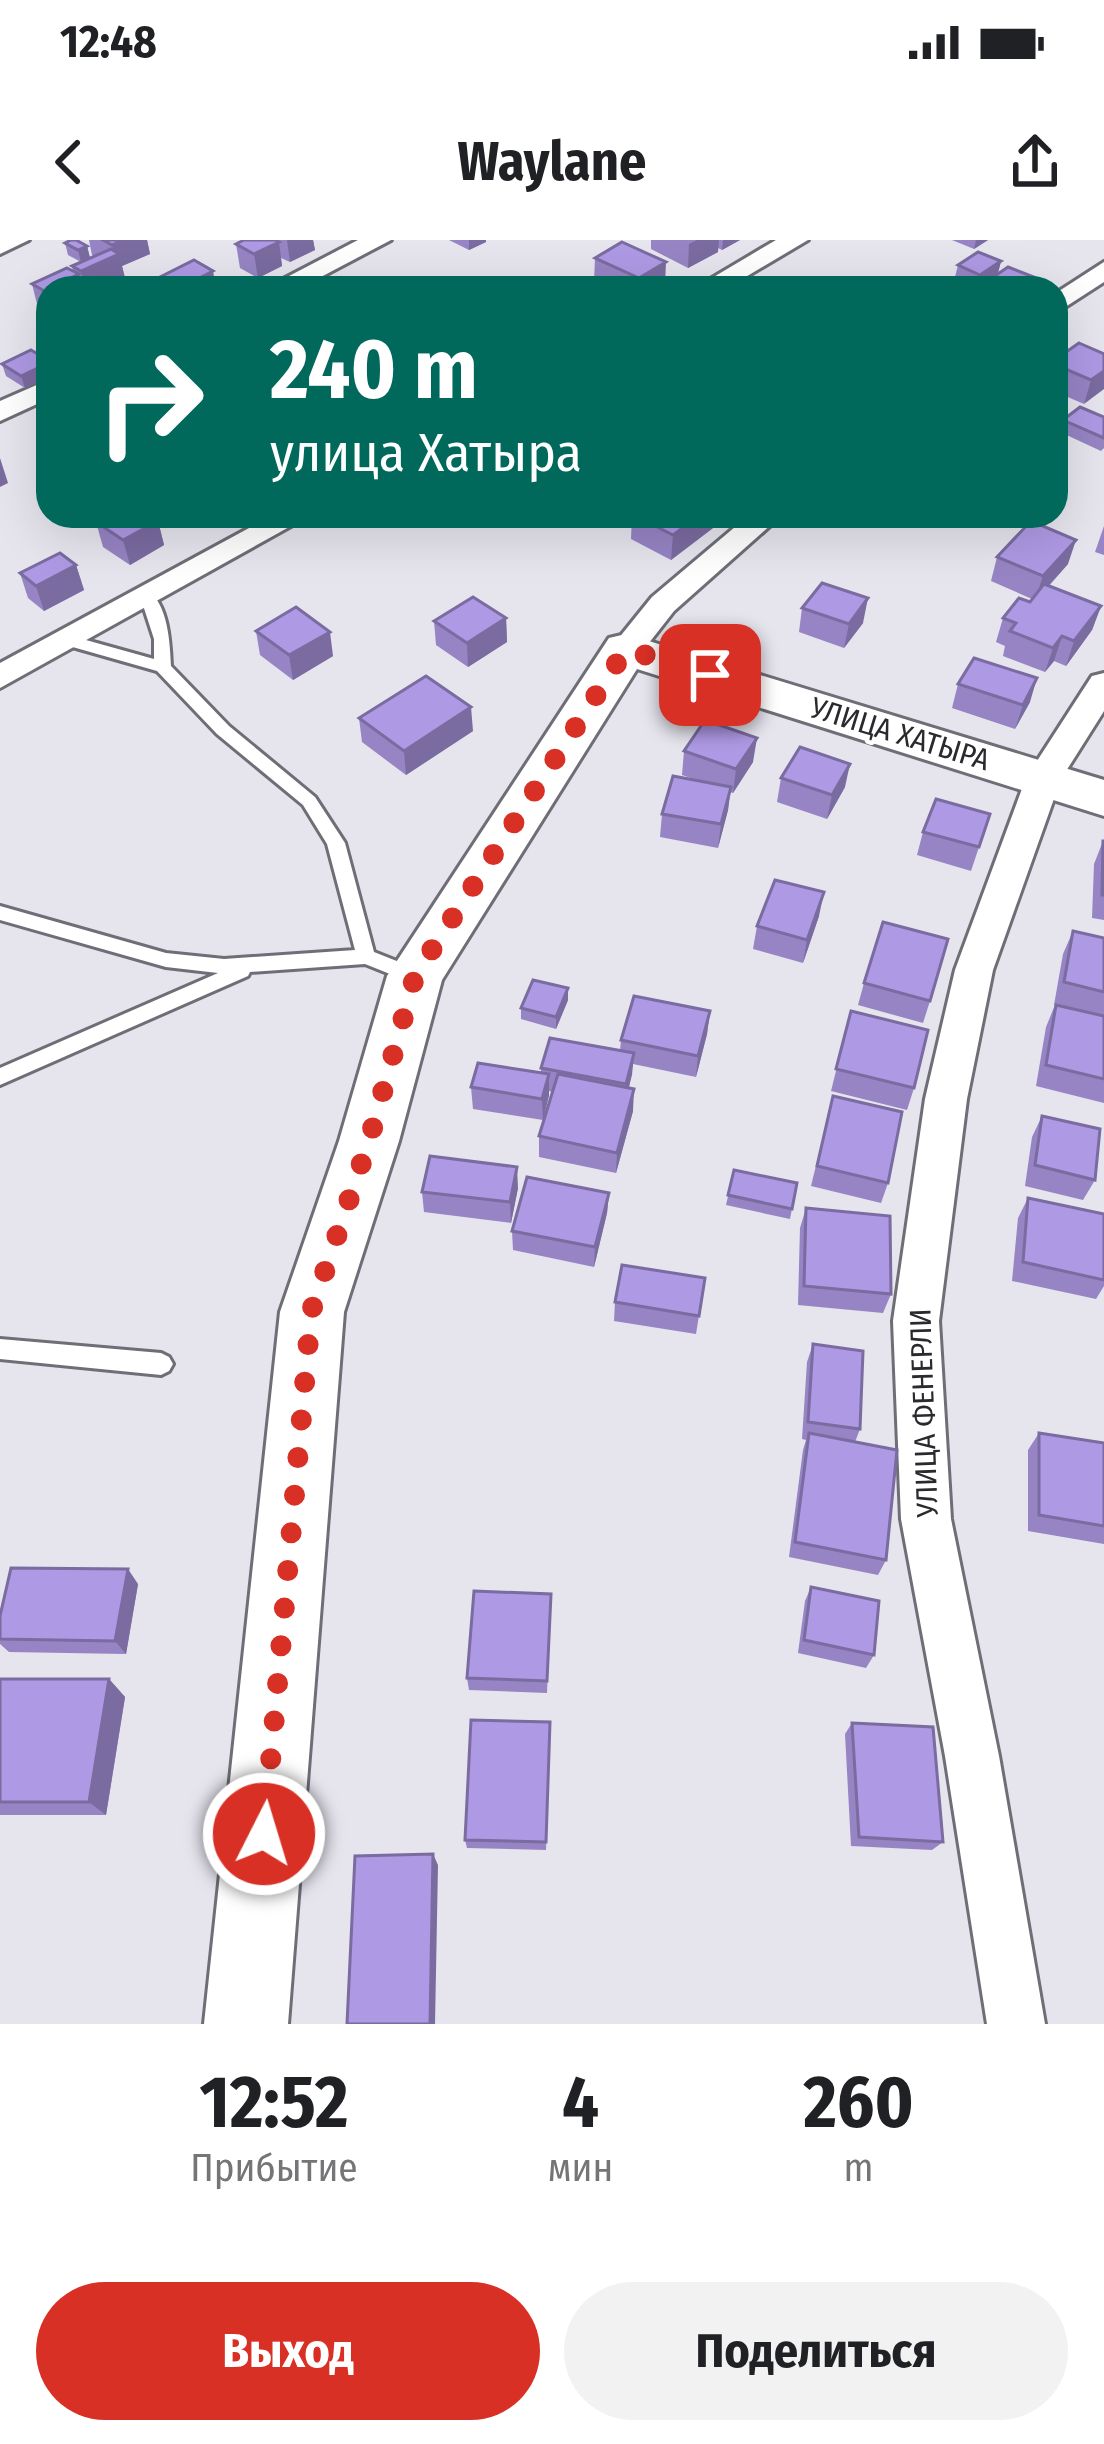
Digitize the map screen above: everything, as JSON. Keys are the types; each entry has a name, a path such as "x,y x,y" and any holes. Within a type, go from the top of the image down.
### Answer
{"street":[{"path":"0,246 16,240"},
{"path":"304,276 377,240"},
{"path":"730,276 795,240"},
{"path":"1068,296 1104,270"},
{"path":"0,412 36,394"},
{"path":"9,661 68,640 272,528"},
{"path":"246,2024 311,1312 369,1141 390,966 662,604 752,528"},
{"name":"УЛИЦА ХАТЫРА","path":"626,649 1104,798"},
{"name":"УЛИЦА ФЕНЕРЛИ","path":"1016,2024 973,1756 926,1519 916,1322 946,1100 974,970 1044,778 1104,684"}],"lane":[{"path":"148,596 162,639 163,667"},
{"path":"0,913 166,960 224,966 390,966 336,843 310,801 223,730 163,667 68,640"},
{"path":"0,1077 259,963"},
{"path":"0,1349 161,1364"}],"building":[{"path":"71,240 87,246 78,250 65,243"},
{"path":"244,240 279,242 254,254 236,244"},
{"path":"622,242 666,262 635,276 595,258"},
{"path":"111,249 119,254 81,271 72,266"},
{"path":"978,252 1001,261 980,275 958,265"},
{"path":"194,260 213,271 203,276 162,276"},
{"path":"1008,267 1031,276 995,276"},
{"path":"67,268 79,274 75,276 50,276"},
{"path":"1079,343 1104,354 1104,371 1091,380 1068,370 1068,351"},
{"path":"31,350 36,353 36,369 21,376 2,364"},
{"path":"1080,407 1104,417 1104,438 1068,422 1068,416"},
{"path":"105,528 145,528 123,540"},
{"path":"1024,528 1048,528 1076,540 1043,576 997,557"},
{"path":"60,553 76,565 36,586 20,573"},
{"path":"822,583 868,598 849,624 802,608"},
{"path":"1044,584 1101,606 1074,641 1062,636 1053,648 1010,631 1016,623 1003,618 1019,598 1030,602"},
{"path":"473,597 506,618 467,643 434,621"},
{"path":"296,607 330,632 289,655 256,631"},
{"path":"974,658 1037,678 1023,705 958,684"},
{"path":"426,676 471,707 404,751 359,718"},
{"path":"705,720 757,738 736,769 684,751"},
{"path":"800,747 850,764 832,795 781,778"},
{"path":"673,776 731,787 721,824 662,814"},
{"path":"936,799 990,814 979,847 923,832"},
{"path":"775,880 824,892 807,940 757,926"},
{"path":"883,922 948,939 930,1001 864,983"},
{"path":"1073,931 1104,938 1104,992 1064,982"},
{"path":"533,980 568,988 556,1017 521,1008"},
{"path":"634,996 710,1011 698,1056 621,1040"},
{"path":"1056,1005 1104,1016 1104,1079 1046,1065"},
{"path":"851,1011 928,1030 914,1088 836,1069"},
{"path":"550,1038 634,1053 626,1084 541,1068"},
{"path":"478,1063 549,1074 542,1099 471,1087"},
{"path":"558,1074 634,1089 617,1153 539,1136"},
{"path":"833,1096 902,1112 888,1183 817,1166"},
{"path":"1042,1116 1100,1129 1095,1180 1035,1165"},
{"path":"430,1156 517,1167 510,1202 422,1192"},
{"path":"734,1170 797,1183 792,1209 728,1195"},
{"path":"527,1177 609,1193 595,1247 512,1231"},
{"path":"1028,1198 1104,1214 1104,1280 1023,1262"},
{"path":"806,1208 890,1216 891,1294 804,1286"},
{"path":"622,1265 705,1278 699,1316 615,1302"},
{"path":"813,1344 863,1351 860,1429 808,1422"},
{"path":"809,1433 897,1450 886,1560 795,1542"},
{"path":"1039,1433 1104,1443 1104,1526 1039,1515"},
{"path":"11,1568 128,1569 115,1641 0,1639"},
{"path":"811,1587 879,1601 874,1655 804,1640"},
{"path":"474,1591 551,1594 547,1681 467,1678"},
{"path":"0,1679 109,1679 89,1802 0,1802"},
{"path":"471,1720 550,1722 546,1842 465,1840"},
{"path":"852,1723 933,1727 943,1842 859,1837"},
{"path":"433,1854 430,2024 347,2024 355,1856"}],"route":[{"path":"264,1834 311,1312 369,1141 415,976 626,649 710,675"}]}
